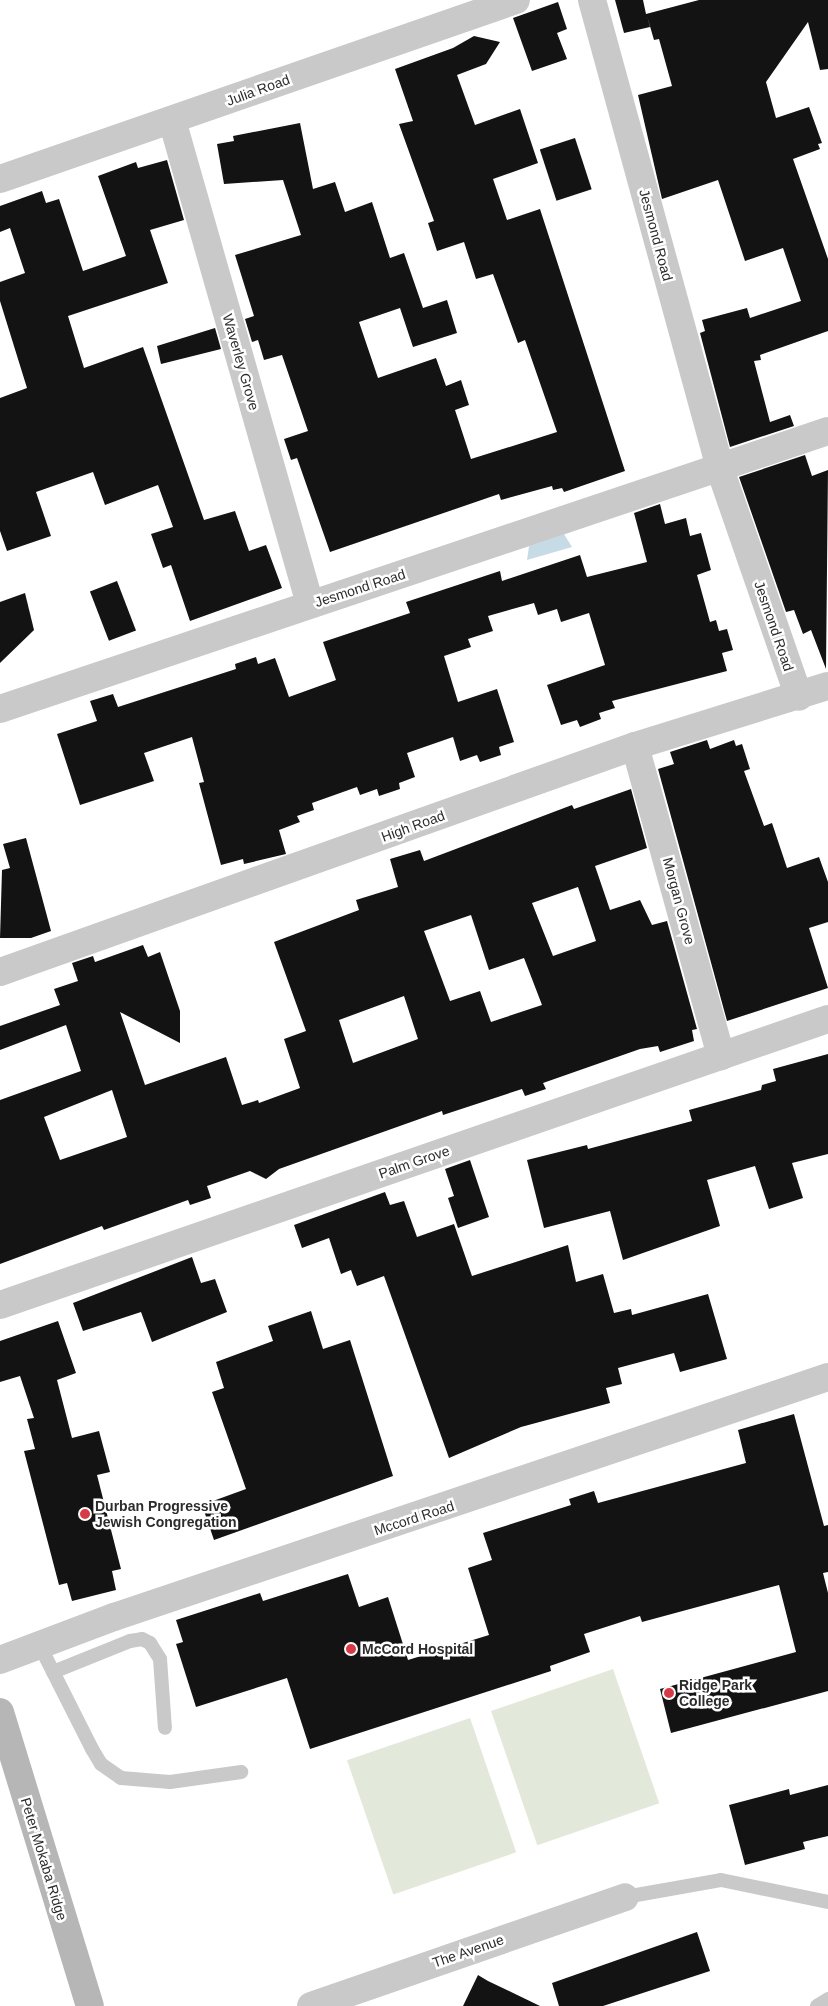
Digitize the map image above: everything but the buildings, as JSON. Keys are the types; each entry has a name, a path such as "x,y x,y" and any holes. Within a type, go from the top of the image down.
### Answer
{"street":[{"name":"Julia Road","path":"0,179 516,0"},
{"name":"Jesmond Road","path":"592,0 720,469 798,697"},
{"name":"Waverley Grove","path":"172,120 310,604"},
{"path":"720,469 828,431"},
{"name":"Jesmond Road","path":"0,709 310,604 720,469"},
{"name":"High Road","path":"0,972 635,746 798,697 828,686"},
{"name":"Morgan Grove","path":"635,746 721,1056"},
{"name":"Palm Grove","path":"0,1305 828,1020"},
{"name":"Mccord Road","path":"0,1660 114,1617 828,1377"},
{"name":"Peter Mokaba Ridge","path":"0,1712 90,2006"},
{"name":"The Avenue","path":"311,2006 625,1896"},
{"path":"78,2006 80,1978"}],"lane":[{"path":"54,1672 130,1640 142,1639 150,1643 160,1659 165,1728"},
{"path":"40,1646 101,1764 121,1778 170,1782 241,1772"},
{"path":"625,1896 721,1880 828,1902"},
{"path":"817,2006 828,1999"}],"shaded area":[{"path":"613,1669 659,1803 537,1845 491,1711"},
{"path":"470,1718 516,1852 393,1895 347,1760"}],"water":[{"path":"564,534 572,547 527,560 529,546"}],"place":[{"name":"Durban Progressive Jewish Congregation","path":"85,1514"},
{"name":"McCord Hospital","path":"351,1649"},
{"name":"Ridge Park College","path":"669,1693"}]}
